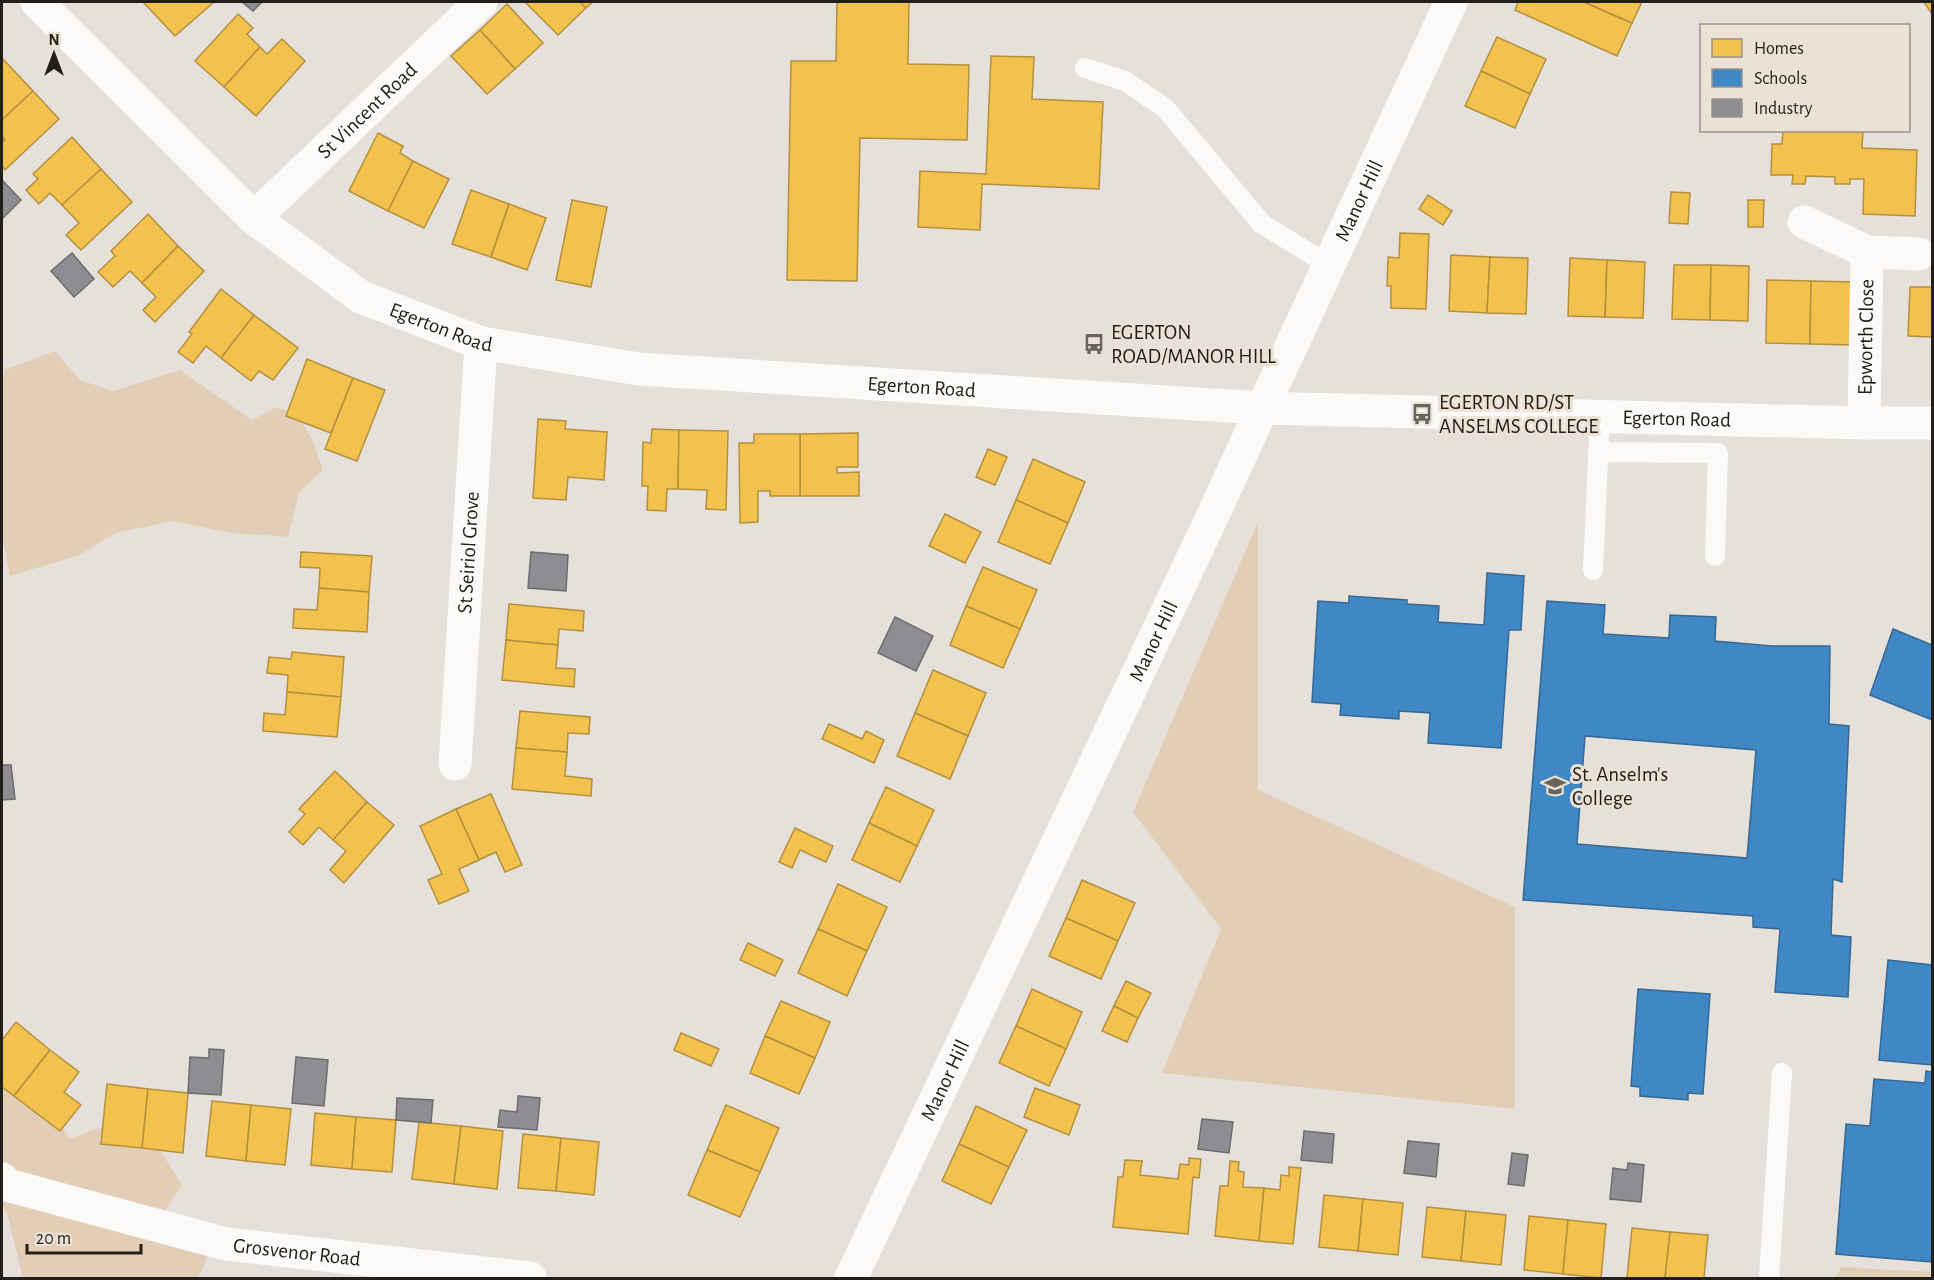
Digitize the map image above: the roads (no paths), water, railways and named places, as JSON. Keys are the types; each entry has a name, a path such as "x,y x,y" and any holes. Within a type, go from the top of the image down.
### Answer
{"street":[{"name":"Egerton Road","path":"37,2 254,218 361,297 482,343 639,369 1262,408 1932,423"},
{"name":"St Vincent Road","path":"254,218 481,2"},
{"name":"Manor Hill","path":"851,1278 1451,2"},
{"name":"Epworth Close","path":"1804,222 1867,252 1919,254"},
{"name":"Epworth Close","path":"1864,423 1867,252"},
{"name":"St Seiriol Grove","path":"455,764 482,343"},
{"name":"Grosvenor Road","path":"2,1179 6,1185 226,1244 530,1278"}],"lane":[{"path":"1085,68 1125,81 1165,108 1262,224 1329,265"},
{"path":"1593,570 1600,417"},
{"path":"1598,452 1718,453 1715,556"},
{"path":"1768,1278 1782,1073"}],"place":[{"name":"EGERTON ROAD/MANOR HILL","path":"1094,344"},
{"name":"EGERTON RD/ST ANSELMS COLLEGE","path":"1422,414"},
{"name":"St. Anselm's College","path":"1555,786"}]}
